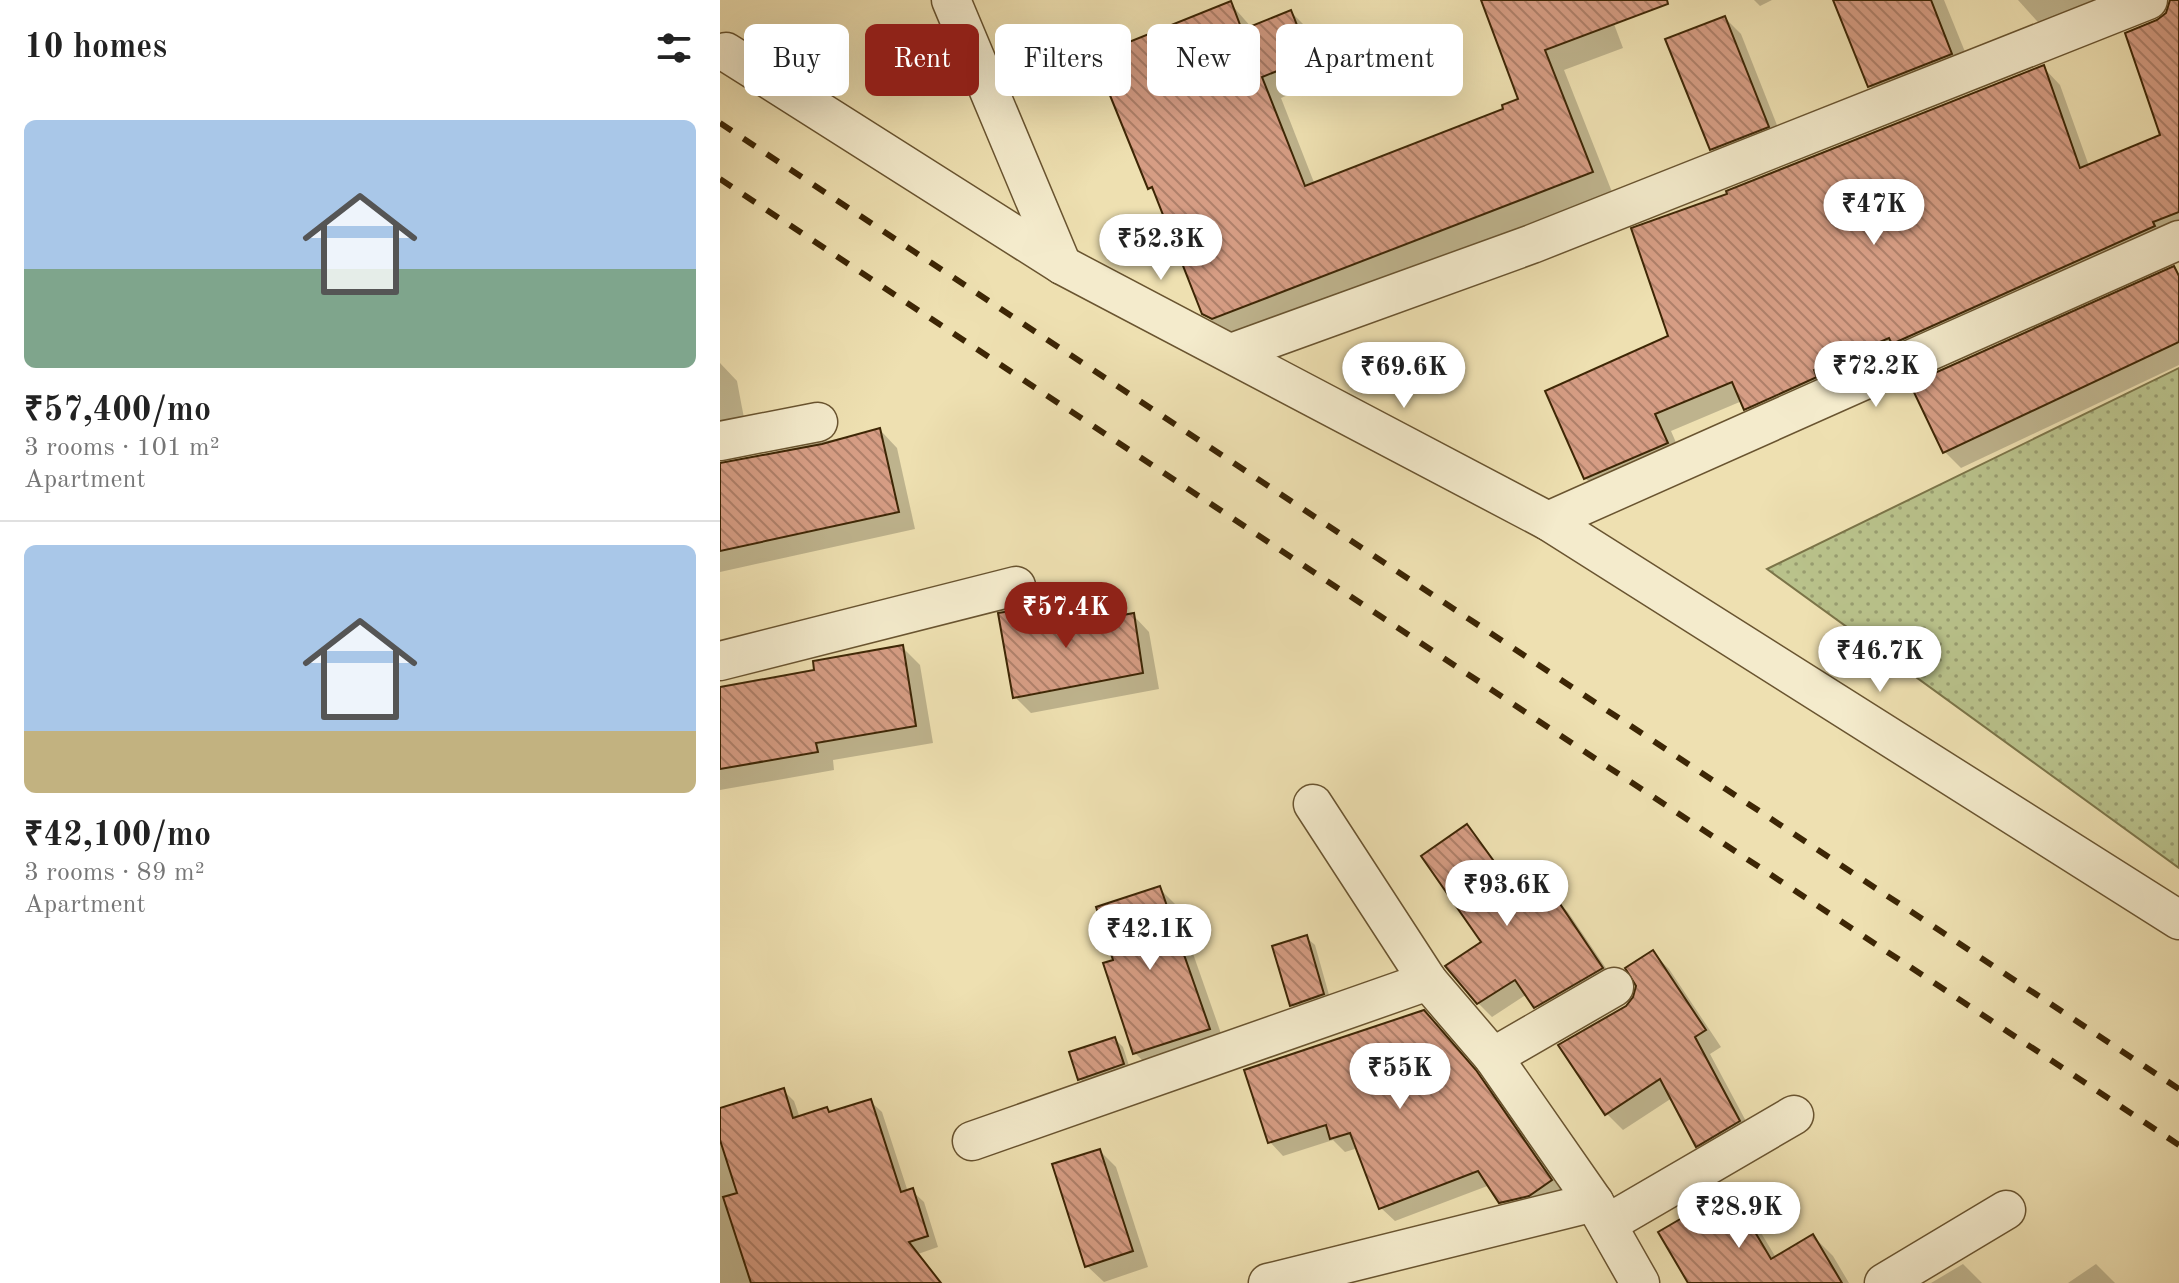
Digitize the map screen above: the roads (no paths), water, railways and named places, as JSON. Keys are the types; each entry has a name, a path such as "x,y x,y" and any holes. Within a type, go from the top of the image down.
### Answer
{"street":[{"path":"951,0 1062,265"},
{"path":"1231,353 1532,244 2148,0"},
{"path":"726,52 1062,265 1548,521 2179,920"},
{"path":"1548,521 2179,240"},
{"path":"720,441 818,422"},
{"path":"720,661 1016,586"},
{"path":"1313,804 1428,981 1493,1057 1601,1213 1640,1283"},
{"path":"972,1141 1428,981"},
{"path":"1493,1057 1614,987"},
{"path":"1268,1283 1601,1213 1794,1115"},
{"path":"1884,1283 2006,1210"}],"railway":[{"path":"720,123 2179,1089"},
{"path":"720,179 2179,1145"}]}
